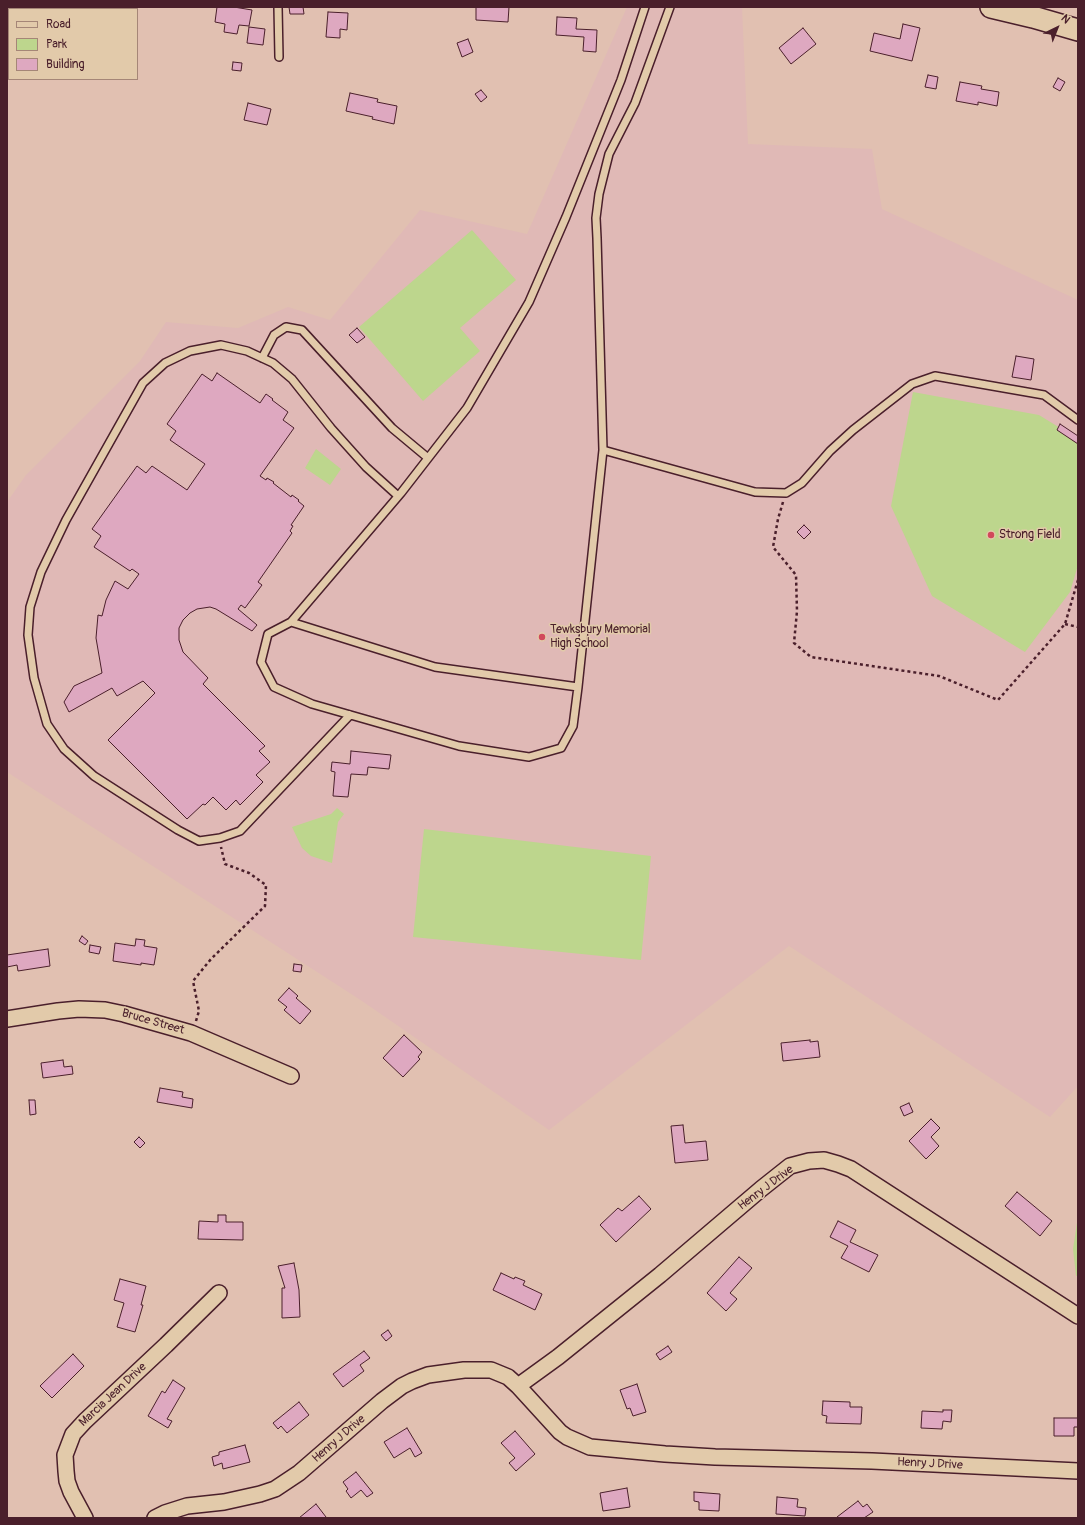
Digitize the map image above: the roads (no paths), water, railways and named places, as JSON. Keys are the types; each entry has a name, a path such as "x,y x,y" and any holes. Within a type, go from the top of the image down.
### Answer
{"main road":[{"path":"991,7 1032,16 1078,30"}],"street":[{"name":"Bruce Street","path":"7,1019 58,1011 92,1009 131,1015 191,1033 291,1076"},
{"name":"Henry J Drive","path":"518,1386 558,1357 660,1275 766,1184 790,1166 809,1161 824,1160 851,1169 1078,1316"},
{"name":"Marcia Jean Drive","path":"85,1518 71,1492 67,1481 65,1455 66,1448 73,1434 219,1293"},
{"name":"Henry J Drive","path":"155,1518 170,1510 187,1506 224,1502 275,1489 292,1479 382,1401 402,1386 419,1378 454,1370 483,1369 502,1374 518,1386 560,1432 581,1444 603,1449 708,1456 872,1461 1078,1471"}],"lane":[{"path":"278,7 279,57"},
{"path":"646,7 621,80 566,216 529,302 467,408 428,458 398,496 291,622 268,634 261,662 274,687 312,704 459,746 528,757 561,748 573,726 602,450 596,218 599,194 609,154 635,102 670,7"},
{"path":"262,358 274,335 286,327 302,330 392,428 428,458"},
{"path":"350,715 240,831 220,838 199,840 178,830 94,776 64,749 47,724 34,678 28,635 30,607 41,572 66,520 143,383 165,363 190,350 221,345 247,351 273,363 292,379 331,428 366,467 398,496"},
{"path":"602,450 754,492 786,493 802,483 830,451 853,430 912,384 935,376 1044,395 1078,420"},
{"path":"291,622 435,666 578,687"}],"place":[{"name":"Strong Field","path":"991,535"},
{"name":"Tewksbury Memorial High School","path":"542,637"}]}
